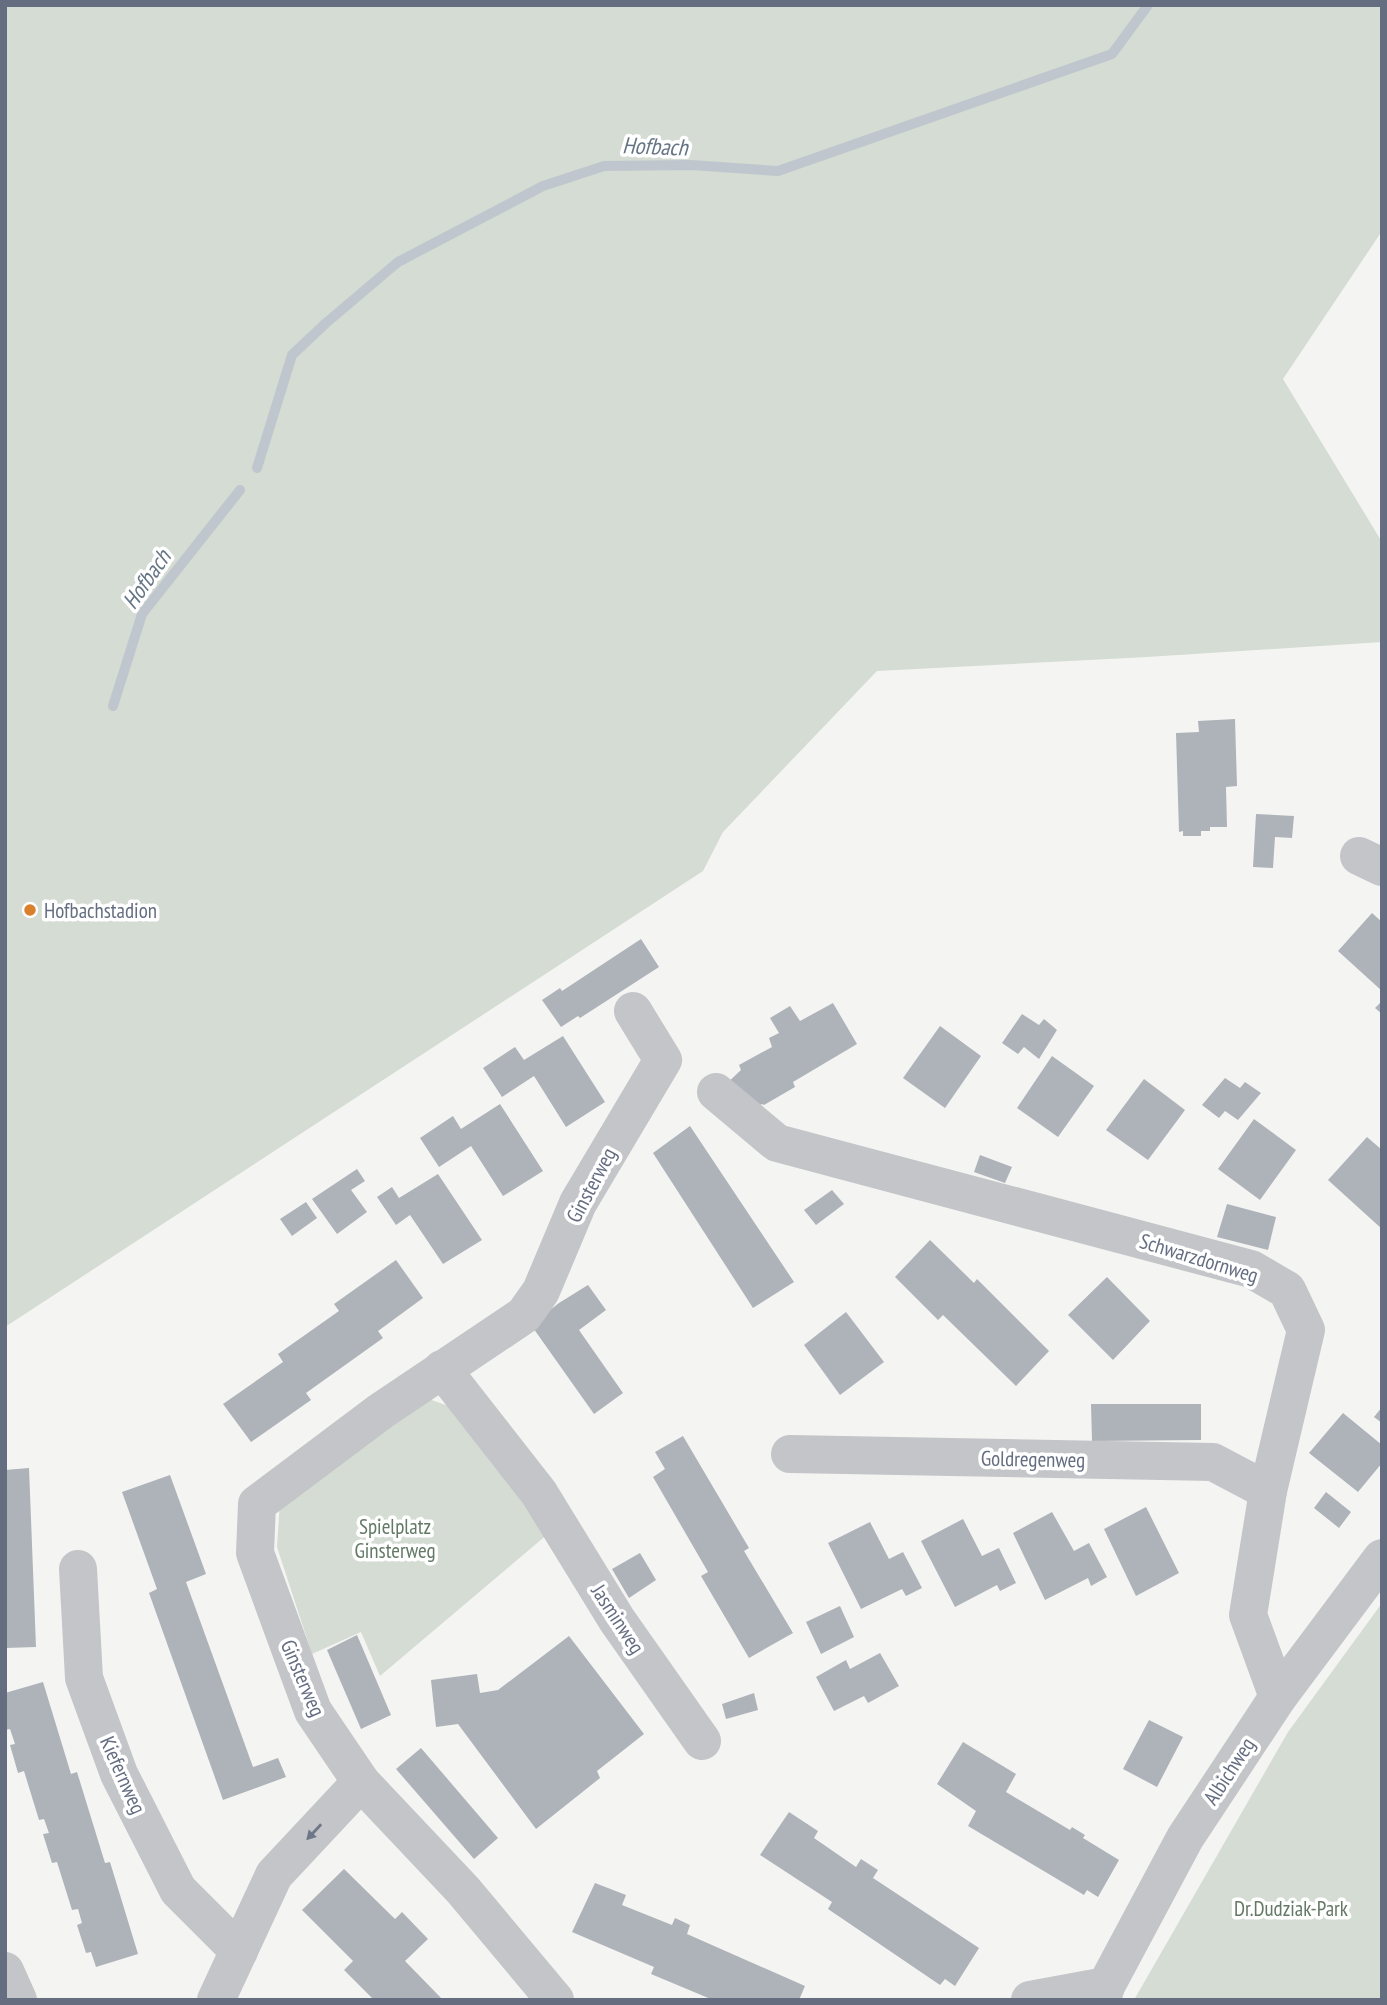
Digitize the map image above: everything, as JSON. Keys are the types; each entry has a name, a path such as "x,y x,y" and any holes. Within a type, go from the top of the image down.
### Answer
{"street":[{"name":"Ginsterweg","path":"555,2000 463,1890 361,1782 313,1711 254,1553 257,1504 351,1433 524,1315 541,1292 578,1203 663,1060 632,1011"},
{"name":"Schwarzdornweg","path":"716,1093 776,1143 1251,1269 1287,1290 1306,1330 1268,1491 1248,1615 1278,1697"},
{"name":"Jasminweg","path":"442,1369 539,1493 617,1620 702,1741"},
{"name":"Goldregenweg","path":"790,1454 1213,1462 1268,1491"},
{"name":"Albichweg","path":"1104,1993 1185,1838 1278,1697 1382,1558"},
{"name":"Kiefernweg","path":"78,1569 84,1678 119,1774 178,1890 239,1951"},
{"path":"216,2000 274,1875 361,1782"},
{"path":"5,1971 18,2000"},
{"path":"1030,2000 1104,1993"}],"green space":[{"path":"5,5 1382,5 1382,231 1283,379 1382,542 1382,642 877,671 723,832 703,871 5,1327"},
{"name":"Spielplatz Ginsterweg","path":"426,1398 468,1413 549,1533 380,1676 361,1632 312,1654 277,1547 280,1502"},
{"name":"Dr.Dudziak-Park","path":"1382,1603 1382,2000 1134,2000 1288,1732"}],"building":[{"path":"1235,719 1237,786 1226,787 1227,827 1210,827 1210,831 1201,831 1201,836 1183,836 1183,831 1179,832 1176,733 1199,732 1198,721"},
{"path":"1256,814 1294,816 1292,838 1275,837 1273,868 1253,867"},
{"path":"1372,913 1382,922 1382,991 1338,951"},
{"path":"641,939 659,967 580,1018 578,1016 561,1027 542,1000 560,988 562,991"},
{"path":"1382,1001 1382,1014 1375,1008"},
{"path":"833,1003 857,1044 793,1082 795,1087 750,1111 723,1087 741,1070 739,1065 772,1047 769,1038 779,1033 770,1018 790,1006 800,1021"},
{"path":"1022,1014 1039,1025 1044,1019 1057,1030 1039,1059 1024,1047 1018,1054 1002,1043"},
{"path":"940,1026 981,1056 945,1108 903,1078"},
{"path":"563,1036 605,1102 566,1127 534,1076 502,1097 483,1068 515,1047 524,1060"},
{"path":"1052,1056 1094,1086 1058,1137 1017,1108"},
{"path":"1225,1078 1240,1088 1245,1082 1261,1093 1238,1120 1225,1111 1219,1118 1202,1105"},
{"path":"1144,1079 1185,1110 1148,1160 1106,1130"},
{"path":"500,1104 543,1171 503,1196 471,1146 439,1167 420,1138 453,1116 461,1129"},
{"path":"1254,1119 1296,1150 1260,1200 1218,1169"},
{"path":"690,1126 794,1282 753,1308 653,1153"},
{"path":"1367,1137 1382,1150 1382,1229 1328,1180"},
{"path":"980,1155 1012,1167 1005,1183 974,1172"},
{"path":"357,1169 365,1181 351,1190 367,1212 337,1234 312,1199"},
{"path":"438,1174 482,1240 443,1264 410,1215 396,1225 377,1197 392,1187 399,1198"},
{"path":"832,1190 844,1204 816,1225 804,1210"},
{"path":"306,1202 317,1218 292,1236 280,1219"},
{"path":"1227,1204 1276,1217 1268,1250 1217,1237"},
{"path":"930,1240 974,1283 977,1279 1049,1351 1016,1386 943,1315 938,1320 895,1277"},
{"path":"396,1260 423,1298 378,1331 383,1338 306,1393 311,1400 251,1442 223,1404 283,1362 278,1354 339,1311 334,1304"},
{"path":"1107,1277 1150,1321 1113,1360 1068,1315"},
{"path":"588,1285 606,1310 579,1330 623,1393 594,1414 531,1325"},
{"path":"846,1312 884,1362 840,1395 804,1345"},
{"path":"1091,1404 1201,1404 1201,1440 1092,1441"},
{"path":"1382,1407 1382,1423 1374,1417"},
{"path":"1343,1413 1382,1445 1382,1463 1358,1492 1309,1453"},
{"path":"683,1436 749,1548 744,1551 793,1633 749,1658 701,1576 708,1572 653,1477 665,1469 655,1452"},
{"path":"29,1468 36,1647 5,1648 5,1470"},
{"path":"170,1475 206,1574 186,1582 253,1767 278,1758 286,1777 223,1800 149,1593 157,1589 122,1492"},
{"path":"1326,1492 1351,1512 1339,1528 1314,1508"},
{"path":"1146,1507 1179,1573 1136,1596 1104,1529"},
{"path":"1052,1512 1074,1551 1089,1543 1107,1577 1091,1586 1088,1578 1045,1600 1013,1533"},
{"path":"963,1519 982,1556 999,1548 1016,1583 1000,1591 997,1585 955,1607 921,1541"},
{"path":"870,1522 889,1559 903,1552 922,1588 906,1596 902,1589 861,1609 828,1543"},
{"path":"640,1553 656,1580 629,1598 612,1569"},
{"path":"840,1606 854,1637 821,1654 806,1622"},
{"path":"357,1635 391,1715 361,1729 327,1650"},
{"path":"569,1636 644,1734 597,1771 600,1778 536,1829 458,1724 436,1727 431,1680 477,1674 480,1693 498,1690"},
{"path":"880,1653 899,1686 868,1703 864,1696 834,1711 816,1677 846,1660 850,1669"},
{"path":"43,1682 71,1774 77,1772 105,1863 110,1862 138,1954 96,1967 91,1952 86,1953 77,1925 82,1923 78,1909 72,1910 57,1862 52,1863 43,1834 49,1833 44,1819 39,1820 24,1771 18,1773 10,1745 15,1744 10,1729 5,1730 5,1693"},
{"path":"754,1693 758,1710 726,1719 722,1704"},
{"path":"1149,1720 1183,1737 1157,1787 1123,1769"},
{"path":"963,1742 1016,1774 1006,1792 1070,1830 1072,1827 1085,1835 1083,1838 1119,1860 1098,1897 1087,1890 1084,1895 968,1826 976,1811 937,1784"},
{"path":"421,1748 498,1838 474,1859 396,1769"},
{"path":"789,1812 818,1831 814,1838 856,1867 861,1859 878,1870 873,1878 979,1948 955,1986 945,1979 940,1985 828,1909 832,1902 760,1855"},
{"path":"344,1869 395,1919 402,1912 428,1939 405,1961 443,2000 374,2000 344,1970 353,1961 302,1910"},
{"path":"595,1883 626,1895 622,1905 672,1925 675,1918 690,1925 687,1934 805,1986 799,2000 713,2000 651,1974 654,1967 572,1932"}],"waterway":[{"name":"Hofbach","path":"257,468 292,355 398,262 543,186 604,166 691,165 778,171 1112,54 1148,5"},
{"name":"Hofbach","path":"113,706 142,614 240,490"}],"place":[{"name":"Hofbachstadion","path":"30,910"}]}
